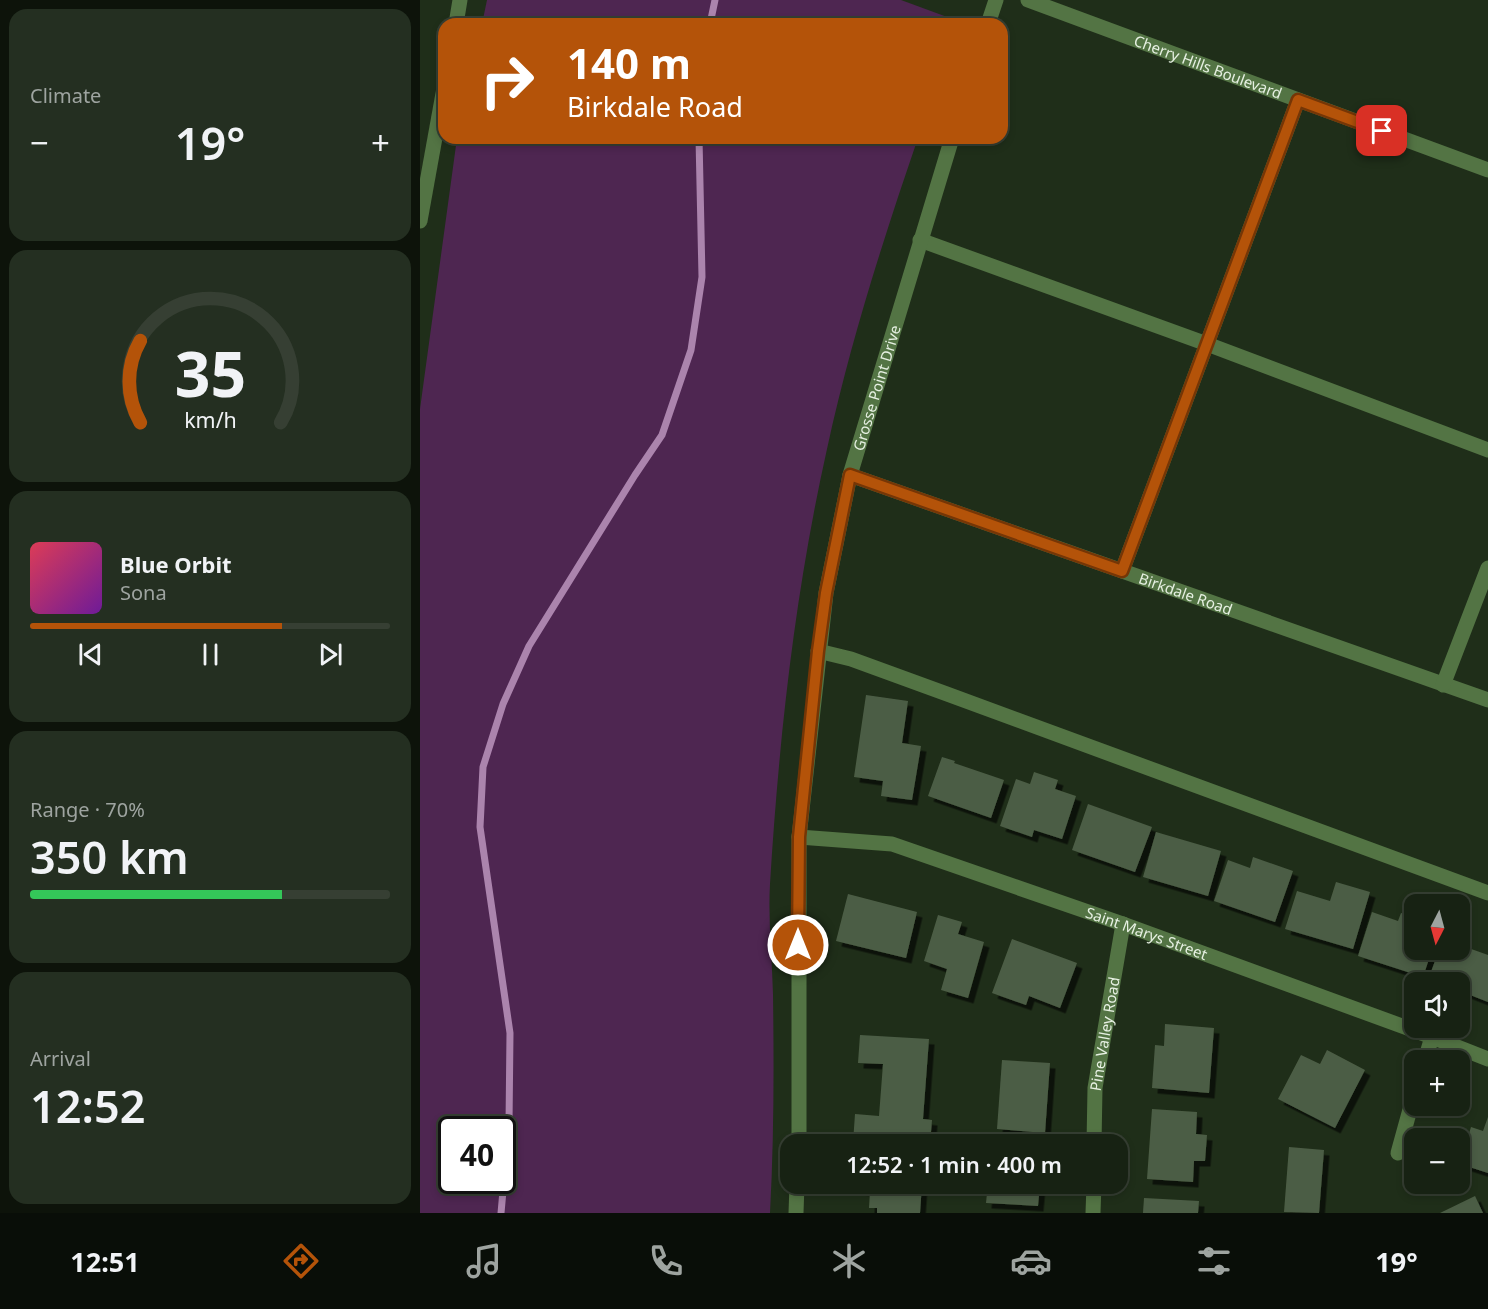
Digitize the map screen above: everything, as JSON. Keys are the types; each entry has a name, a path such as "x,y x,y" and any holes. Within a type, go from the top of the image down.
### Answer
{"street":[{"path":"457,18 460,0"},
{"path":"990,18 996,0"},
{"name":"Cherry Hills Boulevard","path":"1028,0 1488,170"},
{"path":"1122,571 1298,100"},
{"path":"420,221 438,121"},
{"name":"Grosse Point Drive","path":"799,1134 799,837 826,593 850,475 950,144"},
{"path":"920,240 1488,450"},
{"name":"Birkdale Road","path":"850,475 1488,700"},
{"path":"1443,685 1488,568"},
{"path":"818,651 851,659 1488,893"},
{"name":"Saint Marys Street","path":"799,837 892,844 1122,924 1404,1027"},
{"name":"Pine Valley Road","path":"1094,1134 1095,1088 1122,924"},
{"name":"Saint Marys Street","path":"1435,1038 1488,1059"},
{"path":"1398,1153 1408,1116"},
{"path":"796,1213 797,1194"},
{"path":"1093,1213 1094,1194"}],"shaded area":[{"path":"487,0 901,0 950,18 483,18"},
{"path":"456,144 916,144 880,253 846,370 816,503 797,611 778,775 770,884 774,1076 770,1213 420,1213 420,409"}],"building":[{"path":"866,695 908,701 902,743 921,746 912,800 881,796 883,781 854,777"},
{"path":"942,757 1004,780 991,818 928,796"},
{"path":"1034,772 1058,780 1055,789 1076,796 1062,839 1034,830 1032,837 1000,826 1016,779 1030,784"},
{"path":"1088,804 1152,827 1135,872 1072,850"},
{"path":"1156,832 1221,851 1208,896 1143,877"},
{"path":"1253,857 1293,871 1275,922 1214,901 1228,860 1250,868"},
{"path":"1336,882 1370,892 1353,949 1285,929 1297,891 1330,901"},
{"path":"848,894 917,912 906,958 836,941"},
{"path":"1372,912 1398,921 1401,913 1404,914 1404,960 1429,960 1425,972 1408,972 1358,956"},
{"path":"938,915 962,922 958,934 984,942 968,998 941,990 947,969 924,961"},
{"path":"1012,939 1077,963 1060,1008 1029,996 1026,1005 992,993"},
{"path":"1470,949 1488,955 1488,1002 1470,995 1470,972 1431,972 1435,960 1470,960"},
{"path":"1165,1024 1214,1028 1209,1093 1152,1088 1155,1045 1164,1046"},
{"path":"860,1035 929,1039 923,1119 932,1120 931,1134 854,1134 855,1114 879,1116 883,1064 858,1063"},
{"path":"1327,1050 1365,1070 1335,1128 1278,1099 1301,1055 1320,1064"},
{"path":"1002,1060 1050,1063 1045,1133 997,1129"},
{"path":"1152,1109 1197,1112 1196,1134 1207,1135 1205,1161 1194,1161 1193,1182 1147,1179"},
{"path":"1488,1117 1488,1173 1470,1167 1471,1127 1483,1131"},
{"path":"1289,1147 1324,1150 1319,1213 1284,1212"},
{"path":"870,1194 921,1194 920,1213 877,1213 877,1208 869,1208"},
{"path":"987,1194 1039,1194 1038,1206 986,1203"},
{"path":"1475,1196 1483,1213 1440,1213"},
{"path":"1144,1198 1199,1201 1198,1213 1143,1213"}],"waterway":[{"path":"711,18 715,0"},
{"path":"501,1213 509,1124 510,1033 480,827 483,767 503,704 529,646 662,435 691,350 702,277 699,144"}],"route":[{"path":"798,945 799,837 818,651 826,593 850,475 1122,571 1298,100 1382,131"}]}
